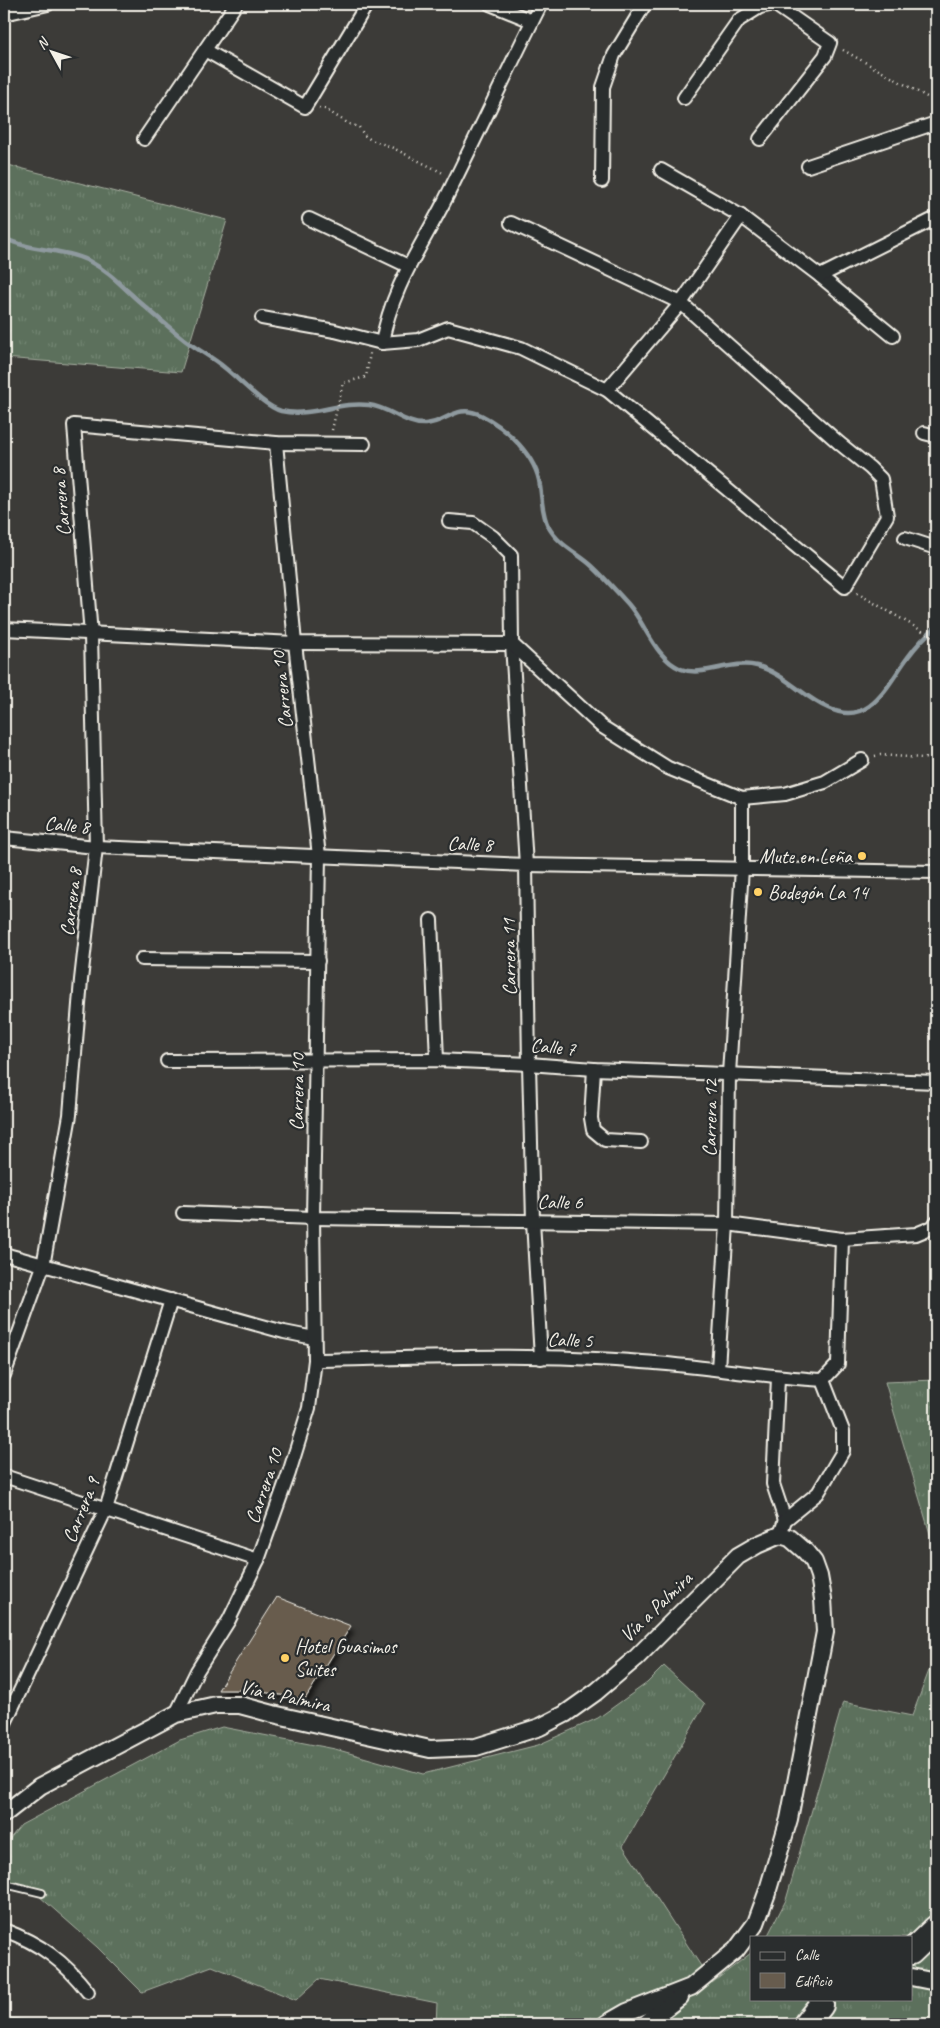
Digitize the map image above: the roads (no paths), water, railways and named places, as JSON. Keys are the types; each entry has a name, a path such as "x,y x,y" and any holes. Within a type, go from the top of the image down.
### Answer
{"highway":[{"path":"912,1951 936,1928"},
{"path":"806,2024 827,2002"}],"street":[{"path":"4,14 48,4"},
{"path":"144,139 236,4"},
{"path":"205,50 306,107 367,4"},
{"path":"490,4 532,21"},
{"path":"377,342 408,266 456,179 541,4"},
{"path":"602,181 603,87 614,55 645,4"},
{"path":"684,98 739,20 760,7 775,4 830,43 825,56 760,139"},
{"path":"934,4 936,8"},
{"path":"808,166 936,123"},
{"path":"660,170 741,216 820,276 893,336"},
{"path":"607,390 681,303 741,216"},
{"path":"310,218 408,266"},
{"path":"820,276 936,218"},
{"path":"262,318 335,331 377,342 418,340 448,328 521,348 607,390 845,586 887,516 881,479 681,303 511,223"},
{"name":"Carrera 8","path":"4,1375 43,1266 70,1115 81,980 96,846 91,635 74,425 276,443"},
{"path":"276,443 364,444"},
{"name":"Carrera 10","path":"176,1714 197,1671 229,1620 258,1560 289,1473 309,1408 315,1360 314,1218 319,856 295,643 276,443"},
{"name":"Carrera 11","path":"449,521 473,523 493,537 512,555 512,644 526,865 533,1221 541,1358"},
{"path":"905,538 936,548"},
{"path":"4,629 91,635 295,643 512,644 601,726 668,768 742,798 786,794 825,782 862,760"},
{"name":"Carrera 12","path":"718,1369 727,1224 729,1074 742,868 742,798"},
{"name":"Calle 8","path":"4,838 96,846 526,865 936,872"},
{"path":"431,920 437,1060"},
{"path":"142,959 318,961"},
{"name":"Calle 7","path":"167,1061 316,1062 437,1060 529,1064 594,1070 936,1082"},
{"path":"594,1070 591,1118 593,1130 605,1140 641,1142"},
{"name":"Calle 6","path":"183,1213 314,1218 727,1224 842,1239 916,1234 935,1224"},
{"path":"645,2024 736,1950 756,1923 789,1818 824,1632 824,1616 823,1600 814,1562 790,1538 780,1536 785,1520 818,1493 842,1451 843,1431 824,1380 838,1364 842,1239"},
{"path":"4,1254 284,1332 314,1338"},
{"name":"Carrera 9","path":"4,1725 106,1509 171,1300"},
{"name":"Calle 5","path":"315,1360 541,1358 641,1362 718,1369 778,1378 824,1380"},
{"path":"778,1378 773,1484 785,1520"},
{"path":"4,1476 258,1560"},
{"name":"Vía a Palmira","path":"4,1814 40,1786 176,1714 216,1705 240,1705 272,1714 430,1749 476,1747 540,1727 565,1714 596,1692 636,1658 738,1556 757,1545 780,1536"},
{"path":"4,1930 22,1937 59,1960 88,1992"},
{"path":"912,1977 936,1982"},
{"path":"606,2024 626,2012 691,1987"},
{"path":"797,2024 827,2002"}],"lane":[{"path":"4,1887 9,1885 42,1893"}],"waterway":[{"path":"4,238 25,246 69,254 89,261 111,276 149,311 186,341 220,364 267,404 281,411 292,413 358,404 376,406 418,424 433,423 458,412 465,411 481,415 491,421 519,444 533,464 538,475 544,517 552,533 606,580 629,605 664,657 681,669 699,671 747,664 757,666 785,679 810,698 828,708 843,713 855,712 866,708 885,691 914,649 936,627"}],"place":[{"name":"Mute en Leña","path":"862,856"},
{"name":"Bodegón La 14","path":"758,892"},
{"name":"Hotel Guasimos Suites","path":"285,1658"}]}
